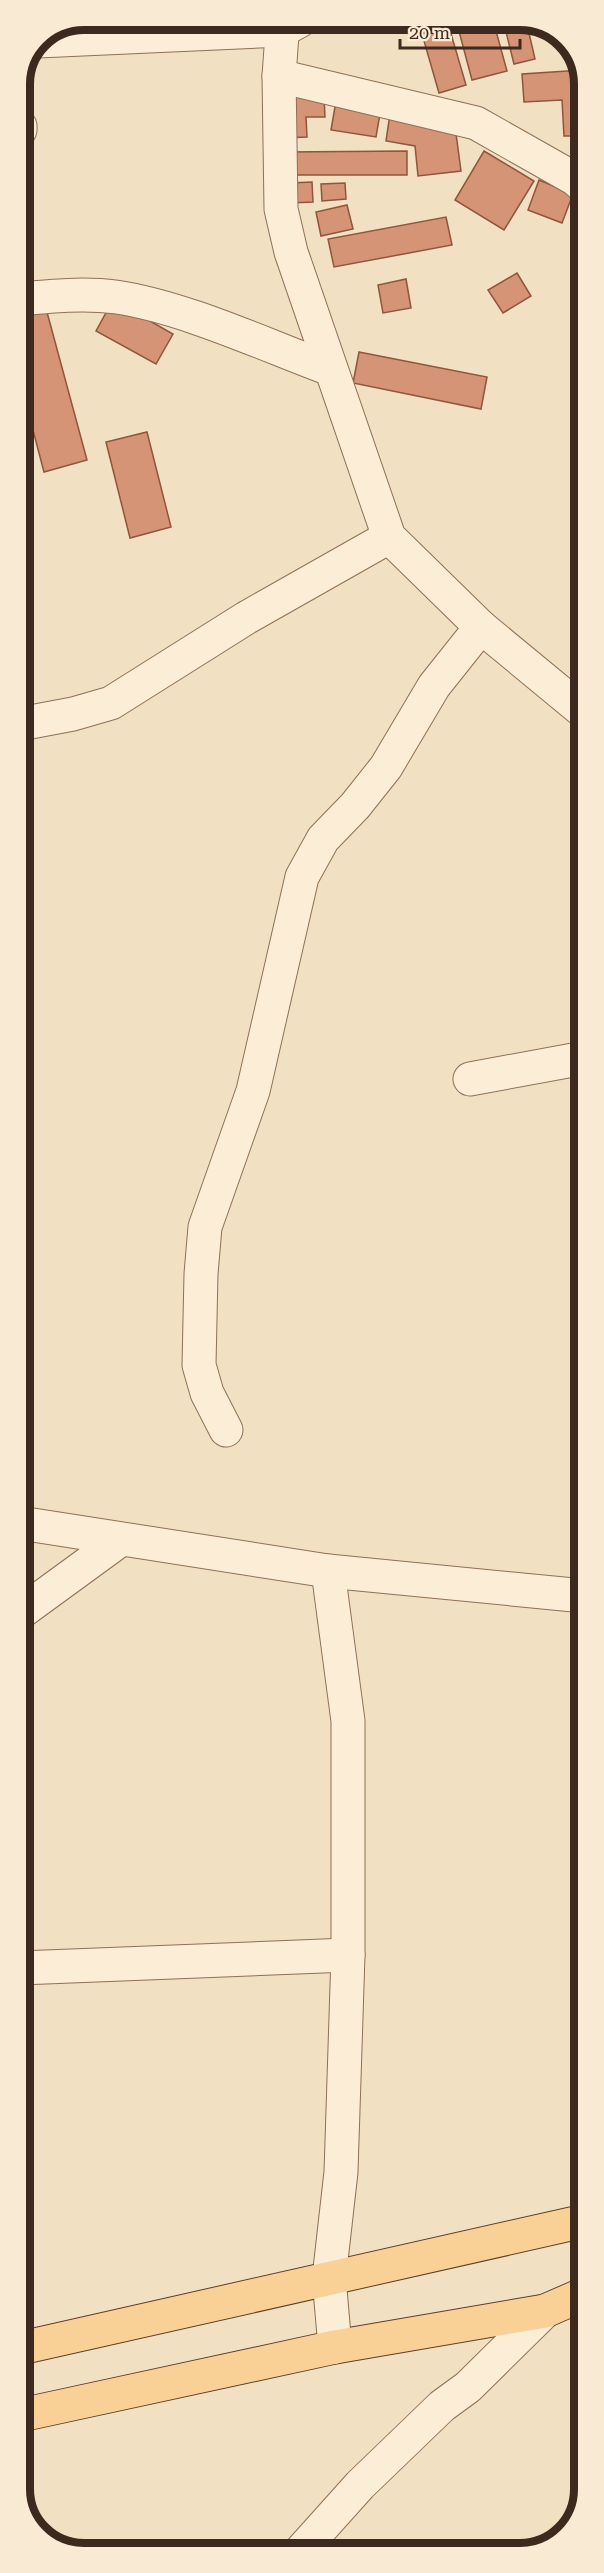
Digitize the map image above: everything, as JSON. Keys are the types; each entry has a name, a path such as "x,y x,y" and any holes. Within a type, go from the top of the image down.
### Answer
{"main road":[{"path":"30,2346 574,2223"},
{"path":"30,2413 335,2348 546,2311 574,2298"}],"street":[{"path":"53,40 191,30"},
{"path":"288,30 279,76 280,209 291,252 389,537 481,627 574,704"},
{"path":"279,76 477,123 574,177"},
{"path":"30,298 71,294 117,297 181,313 330,369"},
{"path":"30,722 73,714 111,703 246,618 389,537"},
{"path":"226,1430 207,1393 199,1365 201,1274 205,1227 253,1092 303,878 323,839 355,806 386,767 434,686 481,627"},
{"path":"470,1079 574,1060"},
{"path":"30,1525 328,1571 574,1595"},
{"path":"30,1606 120,1540"},
{"path":"328,1571 348,1721 348,1955 340,2172 329,2278 335,2348"},
{"path":"30,1968 348,1955"},
{"path":"307,2543 360,2485 442,2406 468,2387 546,2311"}],"building":[{"path":"421,30 450,30 466,85 439,93"},
{"path":"459,30 496,30 507,71 472,80"},
{"path":"506,30 528,31 535,59 514,64"},
{"path":"572,71 574,136 564,136 562,100 524,102 522,74"},
{"path":"284,97 324,97 325,117 306,117 307,137 284,138"},
{"path":"336,101 381,108 376,137 331,130"},
{"path":"390,114 455,126 461,171 418,176 415,146 386,141"},
{"path":"407,151 407,175 284,175 283,152"},
{"path":"484,151 534,181 504,230 455,200"},
{"path":"539,180 573,194 562,223 528,210"},
{"path":"312,182 313,202 290,203 289,183"},
{"path":"345,183 346,199 322,201 321,184"},
{"path":"347,205 353,229 321,236 316,212"},
{"path":"446,217 452,245 334,267 328,239"},
{"path":"517,273 531,296 503,313 488,290"},
{"path":"406,279 411,308 383,313 378,285"},
{"path":"113,300 173,334 156,364 96,331"},
{"path":"44,301 87,460 44,472 30,419 30,305"},
{"path":"359,352 487,377 481,409 353,383"},
{"path":"147,432 171,527 130,538 106,442"}]}
